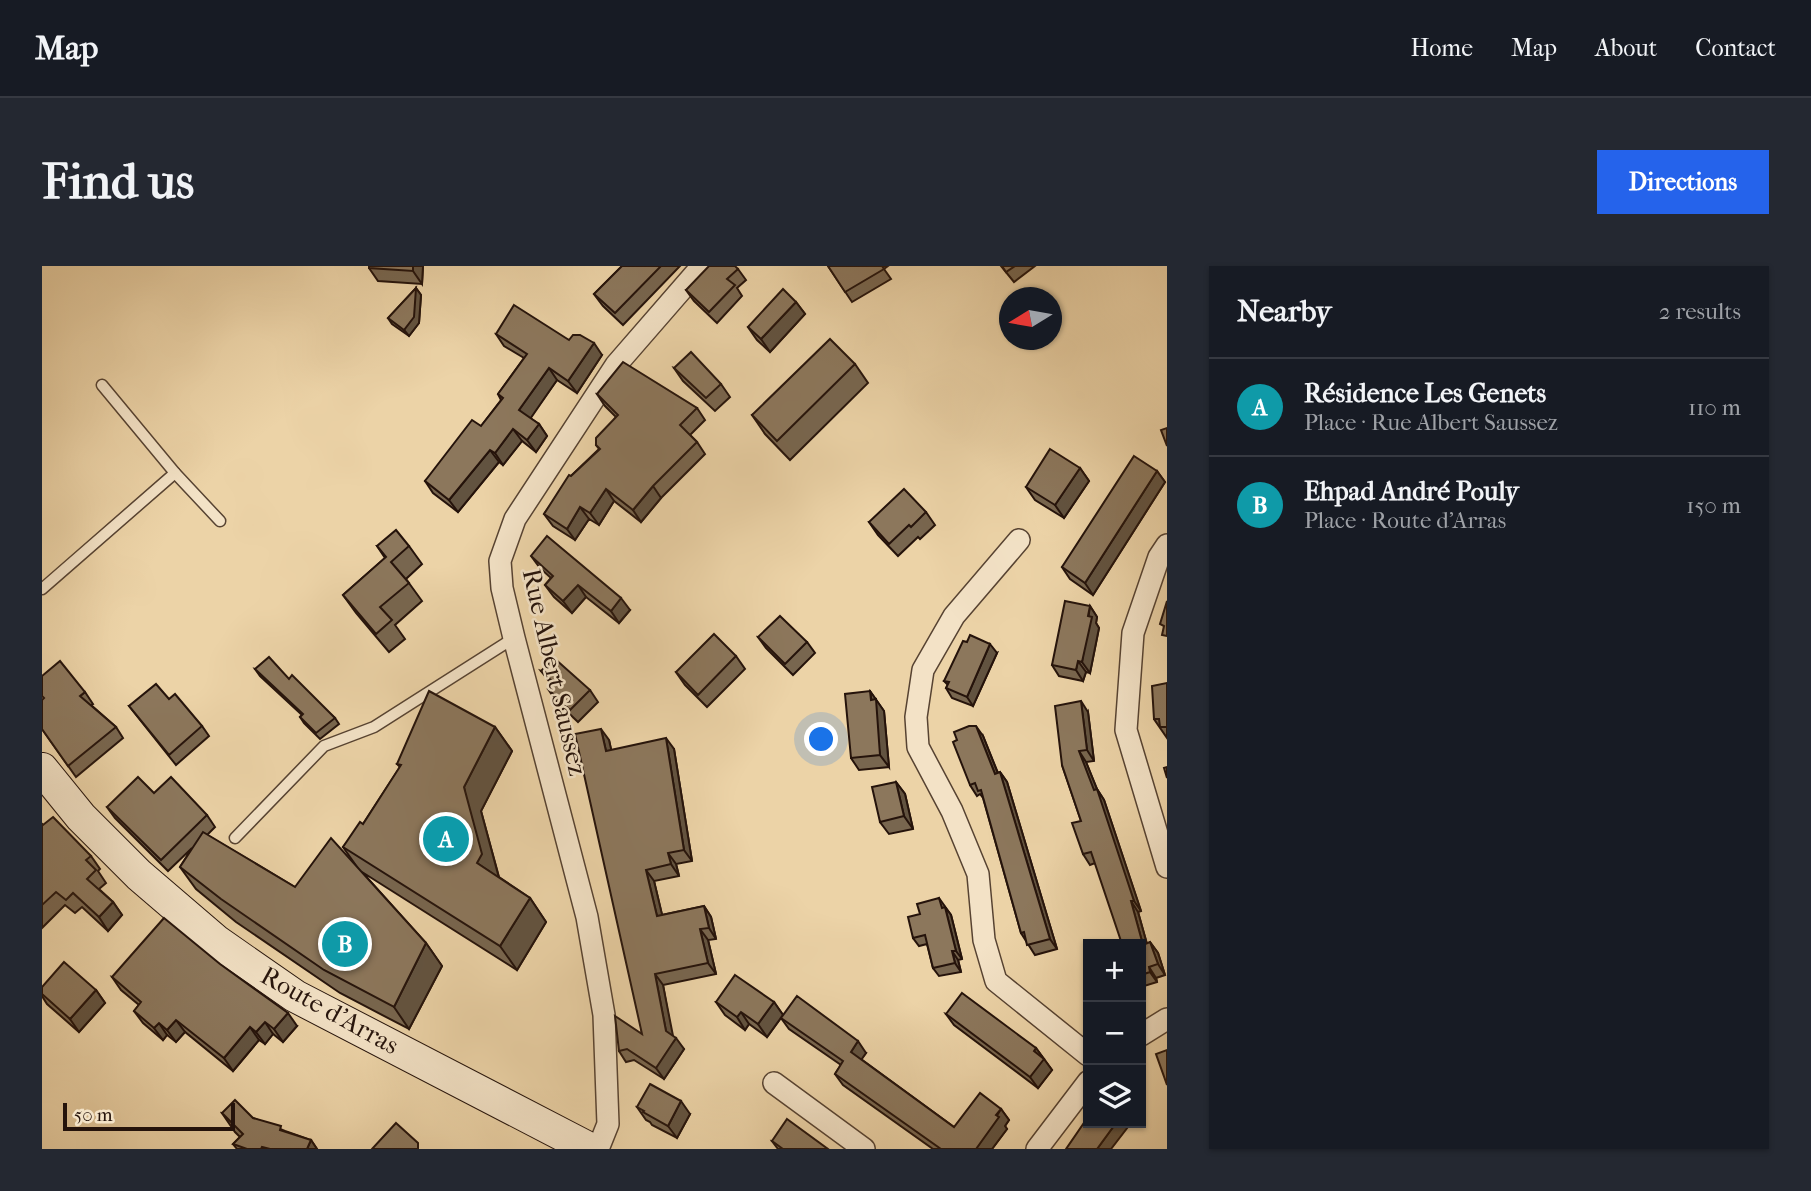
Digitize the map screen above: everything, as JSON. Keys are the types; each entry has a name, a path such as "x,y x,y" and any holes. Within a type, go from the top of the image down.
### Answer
{"main road":[{"name":"Route d'Arras","path":"42,768 81,817 139,875 216,941 284,988 590,1149"}],"street":[{"name":"Rue Albert Saussez","path":"598,1149 608,1124 604,1015 587,917 514,638 502,588 500,561 515,519 616,365 702,266"},
{"path":"1020,540 954,616 923,670 916,717 918,747 952,811 978,874 984,940 996,981 1083,1051"},
{"path":"1167,544 1159,557 1133,633 1126,730 1167,867"},
{"path":"1146,1032 1167,1019"},
{"path":"774,1083 864,1149"},
{"path":"1037,1149 1083,1089"}],"lane":[{"path":"102,385 175,473 220,521"},
{"path":"42,589 175,473"},
{"path":"234,838 324,746 374,727 514,638"}],"building":[{"path":"413,266 413,271 369,268"},
{"path":"622,266 661,266 615,313 594,294"},
{"path":"709,266 735,266 738,269 727,279 735,285 709,312 686,290"},
{"path":"828,266 882,266 884,269 845,292"},
{"path":"1002,266 1015,266 1006,272"},
{"path":"416,288 414,317 404,330 388,318"},
{"path":"783,289 796,302 761,339 748,327"},
{"path":"514,305 569,340 573,335 580,335 594,343 568,381 549,368 519,410 539,424 527,440 513,429 495,453 490,450 449,500 425,481 472,420 481,426 503,398 498,394 527,354 496,334"},
{"path":"830,339 855,364 777,441 752,415"},
{"path":"691,352 721,384 706,398 674,368"},
{"path":"623,362 697,408 680,425 697,442 633,510 606,489 590,513 580,507 567,529 544,514 569,475 600,449 596,445 596,438 618,415 597,394"},
{"path":"1167,428 1167,446 1161,430"},
{"path":"1050,449 1080,468 1055,505 1026,487"},
{"path":"1134,456 1157,471 1085,583 1062,567"},
{"path":"904,489 926,512 889,544 869,522"},
{"path":"396,530 409,546 391,562 409,583 380,607 392,620 376,634 343,595 386,557 377,546"},
{"path":"547,536 621,598 611,611 578,585 563,601 545,585 553,576 531,556"},
{"path":"1065,601 1090,606 1088,616 1092,617 1082,662 1078,661 1076,670 1052,665"},
{"path":"1167,601 1167,636 1162,635 1164,626 1160,624"},
{"path":"780,616 807,642 785,664 758,637"},
{"path":"714,634 736,656 698,695 676,672"},
{"path":"970,635 990,644 967,697 946,688 949,682 944,681 963,641 967,642"},
{"path":"269,657 289,679 292,675 335,718 316,733 300,717 303,714 255,669"},
{"path":"554,658 590,690 570,710 548,689 554,683 541,671"},
{"path":"60,661 85,692 80,696 116,727 68,766 42,729 42,676"},
{"path":"1167,683 1167,727 1160,727 1159,719 1154,719 1152,686"},
{"path":"156,684 169,699 175,694 202,726 169,755 129,706"},
{"path":"429,691 495,727 464,787 482,854 477,863 530,898 500,946 343,847 360,822 363,824 401,765 397,764"},
{"path":"870,691 871,700 876,699 880,755 851,758 845,694"},
{"path":"1081,701 1087,750 1079,751 1094,790 1097,789 1134,901 1131,901 1141,939 1120,939 1091,852 1083,854 1072,823 1081,821 1062,765 1055,706"},
{"path":"976,726 995,774 1000,772 1050,939 1027,945 1024,932 1021,933 981,790 978,791 975,783 970,785 953,742 957,740 954,732"},
{"path":"601,729 606,751 666,738 684,850 668,853 671,864 646,870 657,916 704,906 709,928 700,929 708,963 655,974 666,1031 676,1038 656,1068 627,1049 619,1051 615,1016 642,1034 575,734"},
{"path":"138,777 154,793 171,777 207,815 161,860 107,807"},
{"path":"896,782 904,816 880,822 872,787"},
{"path":"53,817 91,856 86,860 96,870 87,879 113,902 99,917 73,893 66,900 56,892 42,905 42,824"},
{"path":"203,832 295,887 331,838 426,943 394,1007 324,970 221,899 180,867"},
{"path":"939,898 942,908 945,907 956,951 952,951 955,963 933,968 925,935 913,938 908,917 920,914 917,904"},
{"path":"164,918 220,964 288,1013 274,1029 265,1022 256,1032 250,1027 224,1058 176,1020 167,1030 159,1023 154,1028 134,1011 141,1002 112,977"},
{"path":"1150,942 1158,964 1149,967 1150,972 1146,973 1146,944"},
{"path":"64,962 96,990 70,1019 42,994 42,987"},
{"path":"735,975 774,1002 758,1024 741,1012 737,1017 716,1002"},
{"path":"962,993 1036,1048 1034,1051 1044,1059 1030,1077 946,1014"},
{"path":"797,996 858,1041 851,1052 954,1127 980,1093 1001,1109 996,1115 999,1117 976,1149 941,1149 835,1074 843,1061 781,1018"},
{"path":"1167,1050 1167,1085 1156,1054"},
{"path":"650,1084 681,1101 668,1126 637,1107"},
{"path":"235,1100 253,1118 281,1126 280,1130 311,1140 307,1149 247,1149 233,1144 243,1134 222,1113"},
{"path":"787,1119 828,1149 783,1149 772,1141"},
{"path":"396,1123 418,1143 418,1149 372,1149"},
{"path":"1083,1124 1083,1128 1112,1128 1097,1149 1066,1149"}],"place":[{"name":"Résidence Les Genets","path":"446,839"},
{"name":"Ehpad André Pouly","path":"345,944"}]}
